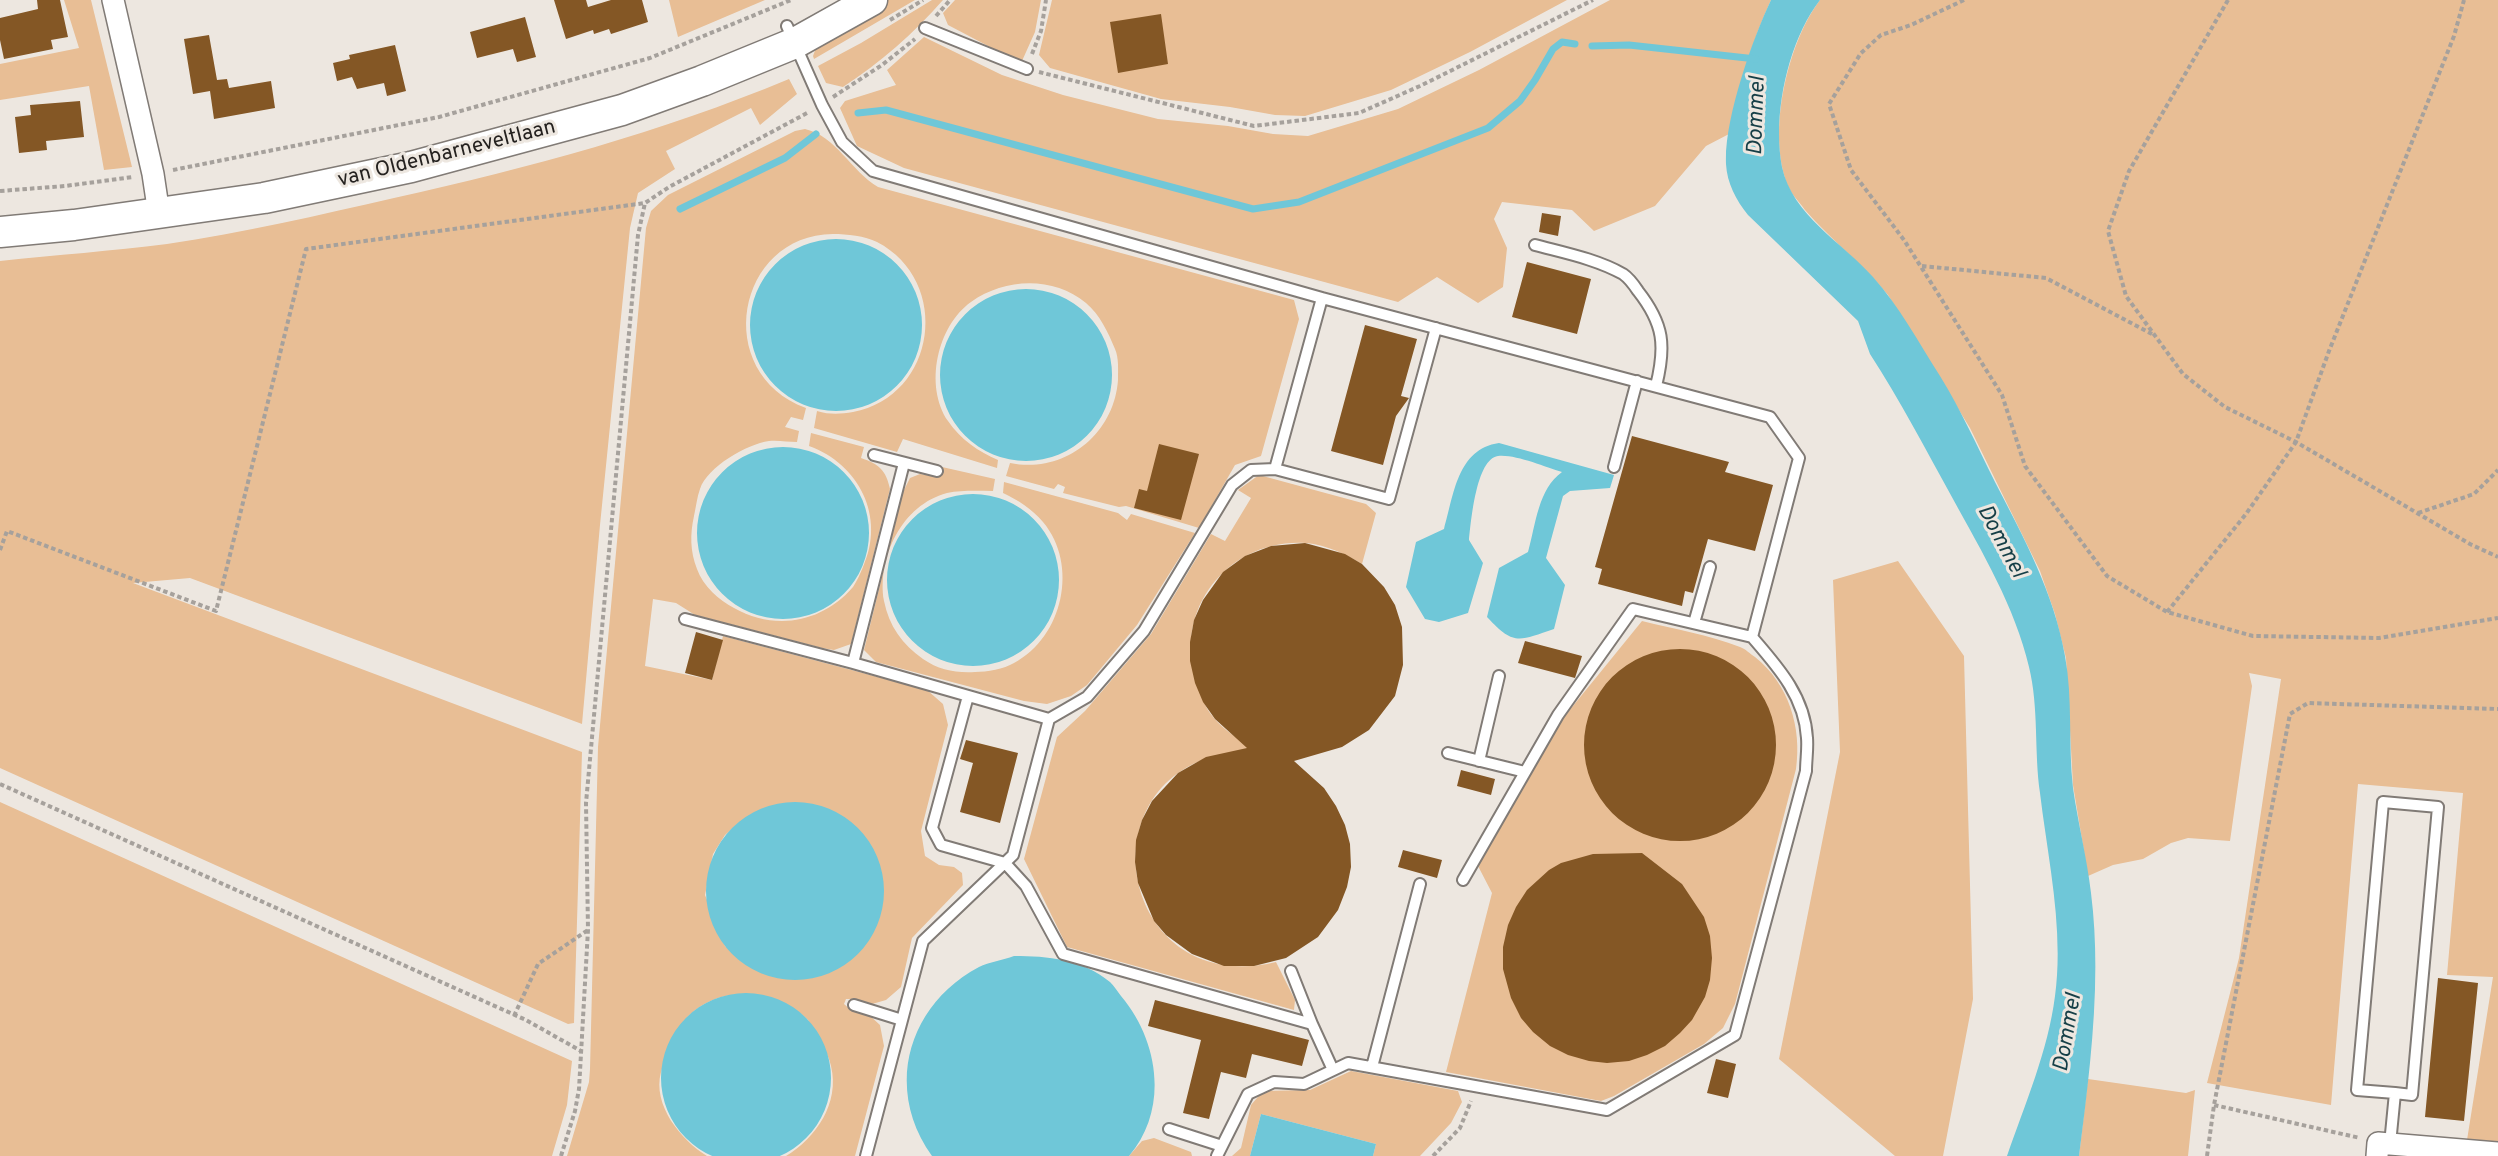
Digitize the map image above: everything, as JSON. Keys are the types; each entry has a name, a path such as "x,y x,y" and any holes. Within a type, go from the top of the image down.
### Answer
{"main road":[{"name":"van Oldenbarneveltlaan","path":"0,213 156,195 260,179 409,149 544,113 694,64 791,23 834,0"},
{"name":"van Oldenbarneveltlaan","path":"791,23 872,0"},
{"name":"van Oldenbarneveltlaan","path":"0,232 156,195"}],"street":[{"path":"113,0 156,195"},
{"path":"2382,1148 2498,1154"}],"lane":[{"path":"791,23 822,105 842,142 873,171 1322,298 1770,417 1799,458 1752,638"},
{"path":"925,28 1027,69"},
{"path":"1535,245 1594,261 1626,275 1654,312 1661,334 1661,367 1656,387"},
{"path":"1275,469 1322,298"},
{"path":"866,1156 923,941 1013,855 1049,719 1087,697 1144,631 1232,485 1251,470 1275,469 1389,500 1436,328"},
{"path":"1614,468 1637,381"},
{"path":"874,455 937,471"},
{"path":"854,663 904,463"},
{"path":"1694,623 1710,567"},
{"path":"1169,1129 1219,1151 1248,1094 1274,1082 1304,1084 1348,1063 1607,1110 1735,1035 1806,771 1807,737 1800,704 1782,672 1752,638 1633,609 1558,715 1463,880"},
{"path":"685,619 854,663 1049,719"},
{"path":"1479,760 1499,676"},
{"path":"968,696 933,828 941,845 1005,863 1026,886 1063,954 1312,1023"},
{"path":"1448,753 1525,772"},
{"path":"2383,802 2438,807 2412,1095 2395,1093 2357,1090 2383,802"},
{"path":"1372,1068 1420,885"},
{"path":"1290,971 1333,1070"},
{"path":"854,1005 902,1020"},
{"path":"2382,1148 2395,1093"}],"path":[{"path":"0,550 7,531 216,611 306,249 645,203 822,105 882,65 925,28 950,0"},
{"path":"1046,0 1041,31 1027,69 1254,126 1359,113 1420,86 1593,0"},
{"path":"1964,0 1911,25 1881,35 1861,53 1829,104 1851,170 1904,240 2002,395 2025,466 2107,576 2167,612 2253,636 2379,638 2498,618"},
{"path":"2228,0 2129,171 2108,231 2126,296 2183,374 2225,407 2296,442 2470,544 2498,557"},
{"path":"2167,612 2246,514 2296,442 2329,351 2454,36 2464,0"},
{"name":"van Oldenbarneveltlaan","path":"0,191 65,186 156,195 650,58 791,23"},
{"path":"561,1156 575,1111 579,1089 588,930 586,802 638,235 645,203"},
{"path":"1921,266 2046,278 2155,336"},
{"path":"2417,513 2474,494 2498,470"},
{"path":"2207,1156 2214,1105 2290,714 2308,703 2498,709"},
{"path":"0,784 514,1016 581,1051"},
{"path":"514,1016 538,964 588,930"},
{"path":"1433,1156 1460,1128 1477,1086"},
{"path":"2214,1105 2382,1148"}],"shaded area":[{"path":"64,0 91,0 132,167 104,170 89,86 0,100 0,64 79,48"},
{"path":"669,0 765,0 678,37"},
{"path":"886,0 915,0 814,59 820,37"},
{"path":"932,0 943,0 908,36 870,68 843,87 826,83 818,66"},
{"path":"955,0 1041,0 1035,32 1022,61 1009,57 948,25 943,13"},
{"path":"1052,0 1567,0 1470,52 1391,90 1305,116 1275,115 1161,99 1050,68 1039,55"},
{"path":"1610,0 1771,0 1746,66 1729,134 1706,146 1655,206 1594,231 1572,210 1502,202 1494,219 1507,248 1503,287 1478,303 1437,277 1398,302 904,168 857,146 840,108 845,101 896,85 887,70 924,37 1002,75 1063,95 1158,119 1228,126 1273,134 1308,136 1398,109 1479,70"},
{"path":"1820,0 2498,0 2498,1142 2478,1148 2467,1140 2493,977 2447,975 2463,793 2358,784 2331,1105 2207,1083 2239,958 2281,679 2249,673 2252,686 2230,841 2188,838 2171,843 2143,859 2113,865 2088,876 2073,785 2066,658 2055,614 2040,571 1970,428 1888,295 1805,210 1791,192 1783,171 1780,120 1783,93 1798,41"},
{"path":"789,79 797,94 760,125 751,108 666,151 675,169 638,193 630,228 582,724 190,578 133,583 582,752 574,1023 568,1024 0,768 0,261 195,240 445,186 545,161 643,132"},
{"path":"805,129 826,139 878,187 1294,300 1299,319 1261,456 1235,465 1199,528 1126,506 1119,507 1063,493 1065,487 1058,484 1054,489 1006,476 1010,463 1030,465 1049,462 1067,456 1083,446 1107,418 1114,400 1118,380 1118,360 1115,349 1099,318 1086,303 1073,294 1044,284 1029,283 999,288 971,302 959,313 942,341 936,374 941,407 953,428 964,439 998,460 997,468 903,439 897,452 814,428 817,411 835,414 853,412 881,402 903,384 917,361 925,336 925,309 917,283 901,260 872,240 833,234 800,240 774,257 757,280 748,308 747,338 756,366 776,391 806,408 803,420 791,417 785,427 799,431 797,442 772,441 750,447 719,465 704,481 697,499 692,529 693,556 703,581 712,592 728,605 750,615 781,621 797,620 827,609 841,599 856,582 869,548 871,530 869,511 854,479 842,465 827,454 809,446 811,433 864,447 861,458 881,469 890,489 851,644 834,650 822,648 695,615 676,603 653,599 645,666 712,680 723,636 927,690 943,704 948,725 921,831 925,856 939,865 954,867 962,873 963,885 912,938 901,987 886,1000 872,1004 846,999 844,1004 851,1010 868,1014 880,1025 884,1046 855,1156 786,1156 807,1140 829,1106 833,1080 831,1066 808,1020 794,1009 778,1001 743,994 725,996 694,1011 681,1025 661,1072 659,1084 661,1097 671,1120 688,1141 707,1156 567,1156 589,1082 598,747 646,228 651,211 668,195 795,131","holes":["741,821 757,971 725,946 705,895 713,854 725,835"]},
{"path":"942,467 995,479 993,491 947,493 931,499 917,509 896,535 889,551 883,584 886,610 898,634 923,659 948,670 985,671 1014,663 1031,651 1044,636 1054,618 1060,599 1063,579 1061,559 1054,539 1034,513 1003,493 1004,482 1118,513 1127,520 1131,514 1195,533 1137,625 1087,685 1071,696 1047,704 1024,701 876,662 864,650 903,492 910,478 920,474 939,477"},
{"path":"1259,475 1366,504 1376,513 1362,564 1342,553 1321,546 1306,543 1279,544 1254,552 1232,565 1214,582 1201,603 1193,627 1191,652 1196,679 1210,713 1232,735 1248,746 1249,751 1194,764 1158,792 1139,831 1137,874 1150,914 1179,946 1221,964 1276,962 1295,1000 1294,1010 1067,947 1024,859 1057,737 1085,711 1151,634 1211,534 1225,541 1251,498 1238,490"},
{"path":"1898,561 1964,656 1973,999 1943,1156 1895,1156 1779,1059 1840,752 1833,580"},
{"path":"1642,621 1704,636 1744,649 1767,668 1777,680 1795,723 1796,769 1735,1004 1723,1028 1704,1044 1614,1096 1601,1101 1446,1072 1492,893 1478,866 1564,717"},
{"path":"0,802 572,1061 567,1105 552,1156 0,1156"},
{"path":"1351,1071 1458,1091 1462,1102 1451,1123 1420,1156 1373,1156 1376,1144 1261,1114 1250,1156 1232,1156 1241,1148 1251,1105 1263,1091 1310,1090"},
{"path":"2088,1079 2186,1093 2195,1090 2188,1156 2079,1156"},
{"path":"1154,1138 1191,1152 1192,1156 1129,1156 1142,1141"}],"water":[{"name":"Dommel","path":"1771,0 1820,0 1799,36 1791,57 1781,103 1779,147 1782,167 1788,184 1796,200 1807,214 1861,264 1882,288 1940,376 2027,545 2054,610 2065,656 2069,689 2073,788 2089,880 2094,925 2095,991 2091,1058 2079,1156 2007,1156 2035,1077 2052,1017 2058,945 2054,894 2038,777 2034,698 2023,645 1997,580 1902,407 1870,354 1858,321 1748,215 1736,197 1728,178 1727,146 1734,103 1748,58"},
{"path":"836,239 869,246 897,264 915,292 922,325 915,358 897,386 869,404 836,411 803,404 775,386 757,358 750,325 757,292 775,264 803,246"},
{"path":"1026,289 1043,290 1059,295 1074,303 1087,314 1098,327 1106,342 1111,358 1111,392 1106,408 1098,423 1087,436 1074,447 1059,455 1043,460 1026,461 1009,460 993,455 978,447 965,436 954,423 946,408 941,392 940,375 941,358 946,342 954,327 965,314 978,303 993,295 1009,290"},
{"path":"1499,443 1614,475 1610,488 1570,491 1563,496 1546,558 1565,585 1554,629 1524,638 1511,637 1487,617 1499,568 1528,552 1543,497 1554,479 1562,472 1505,456 1498,456 1491,460 1484,468 1476,492 1469,540 1483,563 1468,613 1439,622 1425,619 1406,587 1416,542 1444,529 1459,476 1466,464 1474,454 1485,447"},
{"path":"783,447 816,454 831,462 843,473 854,485 862,500 869,533 862,566 854,581 843,593 831,604 816,612 783,619 750,612 735,604 723,593 712,581 704,566 697,533 704,500 712,485 723,473 735,462 750,454"},
{"path":"973,494 990,495 1006,500 1021,508 1034,519 1045,532 1053,547 1058,563 1058,597 1053,613 1045,628 1034,641 1021,652 1006,660 990,665 973,666 956,665 940,660 925,652 912,641 901,628 893,613 888,597 887,580 888,563 893,547 901,532 912,519 925,508 940,500 956,495"},
{"path":"795,802 829,809 858,828 877,857 884,891 877,925 858,954 829,973 795,980 761,973 732,954 713,925 706,891 713,857 732,828 761,809"},
{"path":"1014,956 1052,958 1088,968 1110,982 1134,1014 1151,1054 1154,1097 1150,1118 1142,1137 1129,1156 932,1156 917,1130 909,1104 907,1077 911,1051 920,1026 935,1003 954,983 979,967"},
{"path":"746,993 778,1000 793,1007 806,1018 817,1031 824,1046 831,1078 824,1110 817,1125 806,1138 793,1149 778,1156 746,1163 714,1156 699,1149 686,1138 675,1125 668,1110 661,1078 668,1046 675,1031 686,1018 699,1007 714,1000"},
{"path":"1261,1114 1376,1144 1373,1156 1250,1156"}],"building":[{"path":"37,0 60,0 68,37 51,40 53,49 4,59 0,40 0,18 38,9"},
{"path":"554,0 586,0 588,7 611,0 642,0 648,22 611,34 609,29 594,34 593,30 566,39"},
{"path":"1161,14 1168,64 1118,73 1110,22"},
{"path":"525,17 536,57 517,62 513,49 477,58 470,32"},
{"path":"209,35 217,80 227,79 229,88 271,81 275,108 214,119 210,91 193,94 184,39"},
{"path":"395,45 406,91 387,96 384,83 357,89 352,77 337,81 333,63 350,59 349,55"},
{"path":"80,101 84,137 46,141 47,150 19,153 15,117 31,115 30,105"},
{"path":"1542,213 1561,216 1558,236 1539,232"},
{"path":"1527,262 1591,279 1577,334 1512,317"},
{"path":"1365,325 1417,339 1401,396 1409,398 1396,416 1383,465 1331,451"},
{"path":"1632,436 1729,462 1725,472 1773,485 1755,551 1708,539 1693,593 1685,591 1682,606 1598,584 1602,569 1595,567"},
{"path":"1159,444 1199,454 1181,520 1134,508 1139,489 1147,491"},
{"path":"1305,543 1345,554 1362,564 1384,587 1395,605 1402,627 1403,665 1395,696 1369,730 1342,747 1294,761 1324,788 1345,825 1350,844 1351,867 1347,887 1338,910 1318,937 1286,958 1254,966 1224,966 1192,954 1166,935 1154,921 1138,883 1135,862 1136,840 1142,820 1152,801 1178,773 1206,757 1247,748 1215,719 1203,702 1195,683 1190,661 1190,642 1194,620 1203,600 1223,572 1245,556 1271,546"},
{"path":"696,632 723,640 712,680 685,673"},
{"path":"1525,641 1582,656 1575,678 1518,663"},
{"path":"1689,649 1699,650 1725,660 1741,670 1755,684 1769,708 1775,726 1775,764 1769,782 1755,806 1741,820 1717,834 1699,840 1671,841 1661,840 1635,830 1619,820 1605,806 1591,782 1585,764 1584,736 1585,726 1595,700 1605,684 1619,670 1643,656 1661,650"},
{"path":"966,740 1018,753 1000,823 960,812 973,763 960,759"},
{"path":"1461,770 1495,779 1491,795 1457,786"},
{"path":"1403,850 1442,860 1437,878 1398,867"},
{"path":"1642,853 1682,884 1704,917 1710,936 1712,958 1710,980 1705,997 1692,1020 1680,1033 1665,1046 1647,1055 1629,1061 1607,1063 1568,1055 1550,1046 1533,1032 1521,1018 1511,998 1503,969 1503,947 1508,925 1527,890 1549,870 1561,863 1593,854"},
{"path":"2438,978 2478,983 2464,1121 2425,1117"},
{"path":"1155,1000 1309,1040 1302,1066 1252,1054 1246,1078 1221,1072 1209,1119 1183,1113 1201,1040 1148,1026"},
{"path":"1716,1059 1736,1064 1728,1098 1707,1093"}],"waterway":[{"path":"858,113 886,110 1253,209 1299,202 1488,128 1520,101 1553,49 1562,42 1575,44"},
{"path":"1592,46 1629,45 1756,59"},
{"path":"680,209 785,158 816,134"}]}
